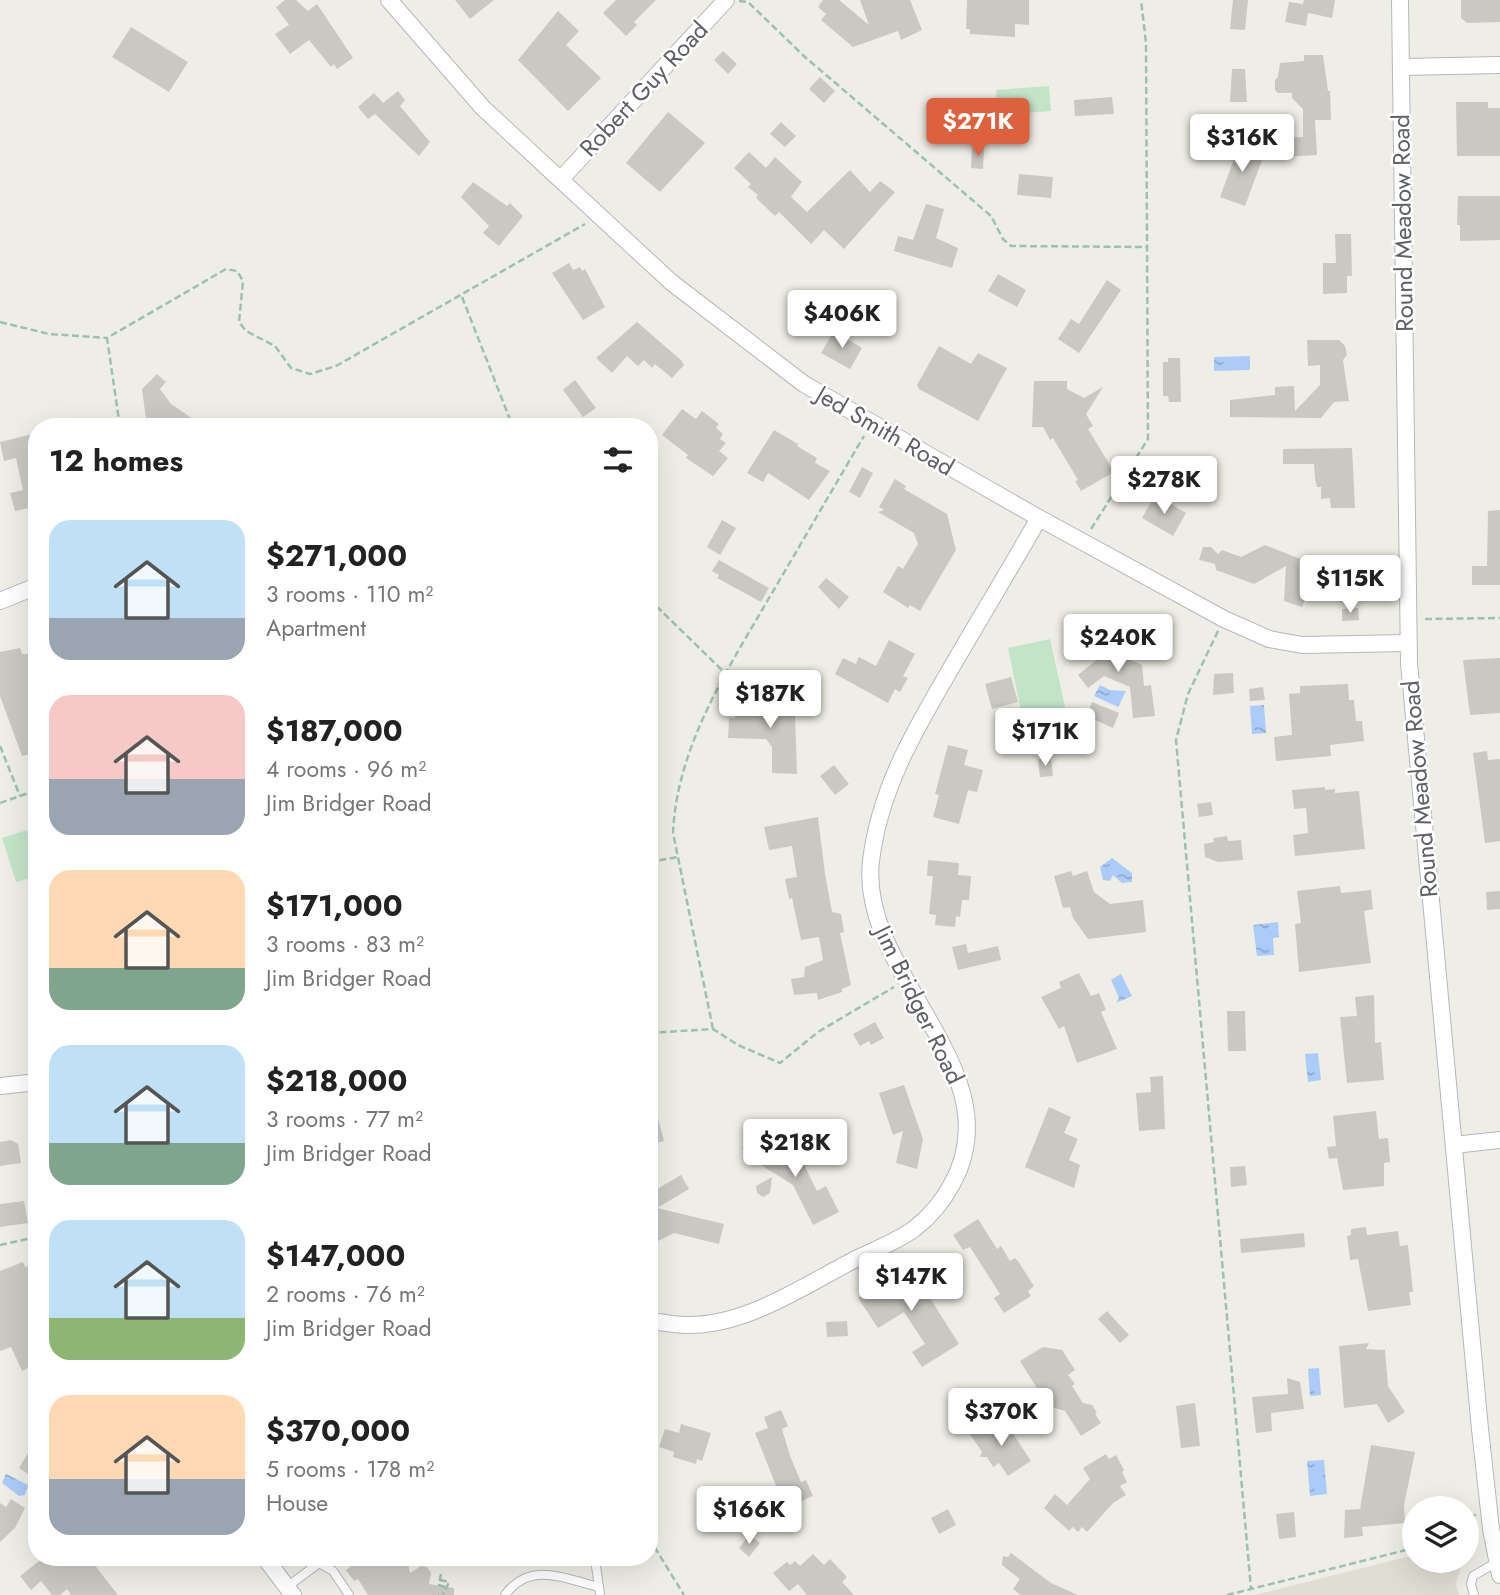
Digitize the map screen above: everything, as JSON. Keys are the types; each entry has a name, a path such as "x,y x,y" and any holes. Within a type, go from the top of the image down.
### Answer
{"street":[{"name":"Jed Smith Road","path":"388,0 483,108 562,178 671,282 804,384 1039,518 1224,619 1269,639 1302,645 1408,643"},
{"name":"Robert Guy Road","path":"562,178 726,0"},
{"name":"Round Meadow Road","path":"1400,0 1408,643 1479,1416 1498,1569"},
{"path":"1402,67 1500,65"},
{"name":"Jim Bridger Road","path":"658,1322 688,1325 733,1318 785,1295 914,1229 941,1204 960,1170 968,1135 963,1099 952,1062 886,941 873,893 870,865 877,823 904,751 1039,518"},
{"path":"0,601 28,590"},
{"path":"0,1086 28,1083"},
{"path":"1454,1145 1500,1140"},
{"path":"271,1566 290,1591"}],"lane":[{"path":"290,1591 313,1566"},
{"path":"327,1566 349,1595"},
{"path":"505,1595 524,1576 540,1574 599,1591 596,1566"},
{"path":"1474,1595 1471,1584 1473,1576 1498,1569"}],"path":[{"path":"737,0 748,2 805,57 991,216 1003,239 1011,246 1146,247"},
{"path":"1083,542 1148,439 1146,43 1142,0"},
{"path":"0,322 49,334 107,338 226,269 237,271 243,281 239,322 246,331 275,346 291,368 310,374 336,366 600,215"},
{"path":"461,296 509,418"},
{"path":"107,338 119,418"},
{"path":"713,1029 673,833 675,800 694,738 725,673 864,436"},
{"path":"658,609 725,673"},
{"path":"1408,620 1500,618"},
{"path":"1224,619 1188,694 1176,740 1251,1589"},
{"path":"0,746 20,796"},
{"path":"0,803 28,793"},
{"path":"658,860 678,857"},
{"path":"658,1033 713,1029 738,1045 780,1063 818,1032 906,980"},
{"path":"0,1245 28,1239"},
{"path":"1227,1595 1402,1552"},
{"path":"658,1553 684,1595"},
{"path":"440,1595 446,1587 439,1585 441,1574"}],"shaded area":[{"path":"1402,1558 1402,1573 1459,1573 1456,1584 1459,1595 1255,1595"}],"green space":[{"path":"1049,86 1051,111 998,115 996,90"},
{"path":"1050,639 1067,716 1024,725 1008,648"},
{"path":"27,830 28,879 16,882 2,838"}],"water":[{"path":"1250,356 1250,370 1214,371 1214,357"},
{"path":"1100,685 1110,690 1126,691 1118,707 1094,696"},
{"path":"1264,705 1266,733 1252,734 1250,706"},
{"path":"1112,858 1132,873 1132,882 1122,883 1113,875 1110,881 1103,880 1100,867"},
{"path":"1278,922 1279,937 1273,938 1274,955 1257,956 1253,925"},
{"path":"1121,974 1132,996 1116,1003 1119,998 1111,980"},
{"path":"1318,1053 1321,1080 1308,1082 1305,1054"},
{"path":"1319,1368 1321,1395 1310,1396 1308,1369"},
{"path":"1324,1460 1327,1494 1310,1496 1307,1461"},
{"path":"6,1474 28,1485 25,1495 19,1496 2,1483"}],"building":[{"path":"285,0 296,0 308,11 317,4 353,58 337,69 334,64 331,67 309,40 290,54 275,34 289,25 276,7"},
{"path":"455,0 494,0 470,19"},
{"path":"616,0 656,0 634,22 637,25 626,36 603,13"},
{"path":"823,0 839,0 869,25 860,0 910,0 922,30 901,40 898,31 853,47 821,20 826,14 818,7"},
{"path":"967,0 1029,0 1029,25 1015,24 1015,37 970,34 970,29 966,29"},
{"path":"1233,0 1248,0 1245,30 1230,29"},
{"path":"1304,0 1335,0 1332,18 1308,13 1306,26 1285,22 1289,2 1303,4"},
{"path":"1461,0 1500,0 1500,22 1467,23 1461,18"},
{"path":"558,11 579,31 566,45 601,78 568,111 518,60"},
{"path":"131,27 188,62 169,92 112,57"},
{"path":"723,51 737,64 728,74 714,60"},
{"path":"1304,55 1323,55 1330,91 1331,120 1315,120 1317,155 1282,157 1281,138 1303,137 1303,109 1292,98 1292,93 1278,93 1275,90 1275,80 1280,63 1304,61"},
{"path":"1232,69 1245,69 1247,102 1230,102"},
{"path":"820,77 835,91 824,103 809,89"},
{"path":"398,91 405,100 400,106 430,142 419,156 375,114 368,119 358,107 374,93 383,103"},
{"path":"1112,97 1114,114 1075,116 1074,100"},
{"path":"1456,102 1488,102 1488,108 1500,108 1500,156 1457,156"},
{"path":"668,112 705,143 660,192 626,163"},
{"path":"781,122 796,136 785,147 770,134"},
{"path":"1240,143 1265,152 1245,206 1220,197"},
{"path":"972,148 984,148 983,169 971,168"},
{"path":"749,152 766,168 775,157 802,182 791,197 807,212 850,170 870,192 880,181 895,192 844,249 824,230 811,244 779,212 775,216 756,198 758,195 748,187 751,184 734,168"},
{"path":"1019,174 1053,177 1051,198 1017,195"},
{"path":"473,182 507,206 510,203 523,216 499,246 483,233 489,226 461,197"},
{"path":"1458,196 1500,196 1500,240 1460,241 1460,225 1457,225"},
{"path":"926,204 944,209 936,238 958,248 952,268 894,251 898,236 913,240"},
{"path":"1335,234 1351,234 1352,276 1347,276 1347,293 1323,294 1323,263 1336,263"},
{"path":"569,263 573,270 580,267 582,271 585,269 605,307 583,320 552,273"},
{"path":"998,274 1026,290 1017,307 988,291"},
{"path":"1107,280 1121,290 1079,353 1058,339 1071,319 1079,324"},
{"path":"637,322 681,360 684,365 672,378 655,364 652,368 644,360 638,366 627,356 612,373 596,358"},
{"path":"834,331 862,348 850,369 821,353"},
{"path":"1307,340 1339,340 1345,346 1347,355 1343,360 1349,401 1334,402 1321,418 1230,417 1230,400 1275,395 1275,387 1294,386 1295,411 1320,385 1320,365 1308,366"},
{"path":"939,346 971,364 978,353 1007,368 978,421 919,389 917,385"},
{"path":"1168,358 1180,358 1181,402 1169,402 1168,396 1163,396 1163,362 1168,362"},
{"path":"157,374 166,382 160,389 171,404 192,418 146,418 142,389"},
{"path":"575,380 596,408 583,417 563,390"},
{"path":"1034,381 1067,381 1067,389 1084,398 1103,387 1086,414 1093,426 1088,429 1114,472 1081,491 1075,481 1078,480 1053,438 1050,440 1043,427 1032,427"},
{"path":"682,409 696,419 702,411 719,424 716,428 723,434 720,439 726,443 719,451 728,458 713,476 686,458 688,455 662,435"},
{"path":"774,430 798,444 797,446 817,458 815,463 830,471 809,500 768,473 763,482 747,473"},
{"path":"28,435 28,508 15,511 10,493 23,490 16,458 4,461 0,442"},
{"path":"1352,448 1355,508 1331,508 1330,498 1321,499 1321,487 1317,487 1314,464 1283,464 1283,449"},
{"path":"862,467 873,473 860,498 849,492"},
{"path":"895,479 906,486 904,489 947,514 956,550 920,611 910,605 908,608 883,592 898,566 903,569 918,544 914,533 878,512 884,510 879,507"},
{"path":"1155,495 1186,513 1173,536 1142,518"},
{"path":"1500,510 1500,585 1472,585 1472,566 1487,566 1488,511"},
{"path":"722,520 736,528 720,555 707,547"},
{"path":"1265,545 1316,565 1316,575 1302,607 1284,601 1286,566 1254,584 1216,570 1215,564 1199,560 1203,547 1211,547 1218,554 1222,550 1241,557"},
{"path":"719,560 769,588 761,602 717,578 719,575 712,571"},
{"path":"826,578 849,597 839,609 818,587"},
{"path":"1358,608 1359,620 1342,621 1342,609"},
{"path":"1097,629 1115,653 1142,665 1144,686 1151,685 1155,716 1133,718 1130,687 1104,676 1088,688 1078,675 1098,659 1082,639"},
{"path":"889,640 915,654 903,676 908,678 900,692 895,689 888,703 835,674 843,658 856,664 859,657 876,666"},
{"path":"20,648 22,654 28,654 28,754 22,756 0,696 0,652"},
{"path":"1500,658 1500,713 1470,715 1463,660"},
{"path":"1233,673 1234,693 1213,695 1214,674"},
{"path":"1011,677 1018,702 992,709 985,684"},
{"path":"1348,684 1349,700 1354,700 1356,721 1362,721 1364,741 1330,745 1331,756 1276,761 1274,737 1292,735 1289,694 1300,693 1300,686"},
{"path":"1263,687 1265,700 1250,701 1249,689"},
{"path":"763,688 777,688 780,702 786,702 786,713 795,714 797,774 772,773 772,747 766,739 728,738 729,718 735,718 735,711 761,711"},
{"path":"1092,702 1119,713 1113,728 1086,716"},
{"path":"948,745 968,750 964,765 983,770 977,792 968,790 959,824 933,817 939,795 935,794"},
{"path":"1487,751 1488,760 1500,759 1500,841 1485,843 1473,753"},
{"path":"1051,758 1053,776 1040,777 1038,759"},
{"path":"834,765 849,784 835,795 820,776"},
{"path":"1325,787 1325,790 1335,789 1335,793 1359,791 1365,849 1295,856 1293,835 1308,833 1306,808 1294,809 1292,790"},
{"path":"1211,802 1213,815 1199,817 1197,804"},
{"path":"818,817 832,912 841,914 844,932 840,933 851,985 842,989 842,992 818,1000 817,993 794,995 791,979 804,977 805,967 823,960 819,937 801,940 785,879 797,877 792,846 769,850 764,827"},
{"path":"1227,836 1228,841 1241,840 1243,860 1218,862 1205,857 1204,844 1214,842 1213,838"},
{"path":"928,860 959,863 958,875 971,876 969,900 962,900 960,917 956,916 955,927 935,925 936,915 929,914 933,876 927,876"},
{"path":"1071,871 1073,876 1087,871 1094,892 1110,904 1143,900 1146,932 1088,939 1073,918 1070,907 1063,908 1054,876"},
{"path":"1340,886 1341,893 1371,890 1373,909 1364,911 1371,963 1299,972 1295,924 1301,923 1297,891"},
{"path":"1500,891 1500,909 1487,910 1486,892"},
{"path":"966,944 968,953 998,946 1001,960 958,970 952,947"},
{"path":"1079,973 1091,996 1099,993 1106,1010 1101,1012 1117,1049 1077,1063 1064,1026 1059,1029 1041,997 1061,988 1059,982"},
{"path":"1374,995 1375,1043 1381,1042 1384,1080 1347,1083 1340,1017 1357,1016 1355,997"},
{"path":"1227,1011 1245,1011 1246,1051 1228,1051"},
{"path":"875,1022 884,1038 871,1045 869,1041 860,1046 853,1034"},
{"path":"1163,1076 1165,1129 1139,1131 1136,1093 1151,1092 1150,1077"},
{"path":"904,1085 923,1139 917,1169 896,1163 903,1131 893,1135 879,1093"},
{"path":"1049,1107 1071,1117 1064,1133 1078,1139 1069,1160 1080,1165 1074,1188 1025,1167"},
{"path":"1376,1111 1379,1139 1388,1138 1390,1162 1384,1163 1384,1186 1343,1190 1337,1158 1329,1159 1327,1147 1336,1146 1333,1116"},
{"path":"658,1118 664,1141 658,1143"},
{"path":"751,1135 787,1157 791,1151 808,1163 805,1167 817,1191 826,1186 839,1212 813,1225 793,1185 758,1163 760,1160 742,1148"},
{"path":"11,1140 18,1144 21,1163 0,1166 0,1142"},
{"path":"1245,1166 1247,1185 1231,1187 1230,1167"},
{"path":"681,1175 689,1189 658,1207 658,1188"},
{"path":"772,1177 770,1193 763,1197 757,1193 756,1186"},
{"path":"24,1201 28,1223 0,1227 0,1204"},
{"path":"658,1208 724,1224 719,1244 674,1233 658,1241"},
{"path":"978,1219 997,1249 1001,1246 1010,1261 1015,1258 1018,1261 1034,1286 1028,1291 1031,1296 1004,1313 994,1298 1000,1294 970,1247 963,1250 953,1235"},
{"path":"1366,1227 1367,1235 1398,1231 1400,1246 1408,1245 1413,1292 1409,1292 1411,1305 1368,1311 1358,1259 1350,1260 1347,1236 1351,1235 1351,1229"},
{"path":"1304,1233 1305,1247 1241,1253 1240,1239"},
{"path":"23,1262 25,1267 28,1266 28,1368 22,1371 11,1347 0,1351 0,1271"},
{"path":"909,1265 959,1344 922,1367 912,1352 925,1344 904,1312 878,1328 858,1298"},
{"path":"1107,1311 1129,1335 1120,1343 1098,1319"},
{"path":"847,1321 848,1336 827,1337 826,1322"},
{"path":"1369,1343 1366,1349 1385,1350 1388,1386 1405,1412 1388,1423 1377,1404 1344,1408 1339,1346"},
{"path":"1043,1347 1062,1350 1075,1370 1068,1375 1075,1384 1072,1386 1083,1403 1092,1405 1097,1413 1095,1414 1101,1423 1081,1436 1065,1411 1048,1406 1020,1361"},
{"path":"1287,1378 1300,1382 1304,1409 1271,1413 1272,1431 1256,1433 1252,1397 1288,1394"},
{"path":"1195,1403 1200,1446 1181,1448 1176,1406"},
{"path":"781,1410 788,1426 782,1429 790,1456 801,1482 806,1480 813,1496 785,1508 755,1433 768,1428 764,1417"},
{"path":"986,1423 992,1432 1006,1423 1031,1461 1008,1476 999,1463 993,1467 987,1457 980,1457 982,1452 970,1434"},
{"path":"681,1424 711,1433 702,1461 697,1459 696,1464 673,1457 674,1452 659,1447 665,1429 679,1433"},
{"path":"1371,1445 1415,1452 1406,1496 1402,1496 1402,1523 1362,1527 1363,1536 1344,1538 1345,1510 1360,1509"},
{"path":"28,1453 28,1474 19,1468"},
{"path":"1106,1454 1109,1459 1116,1455 1124,1470 1122,1472 1127,1482 1120,1486 1126,1495 1113,1503 1087,1532 1082,1527 1078,1532 1073,1527 1069,1531 1044,1508 1055,1494 1067,1505 1090,1479 1083,1468"},
{"path":"11,1499 25,1508 15,1528 0,1542 0,1503 6,1507"},
{"path":"948,1509 956,1525 939,1534 931,1518"},
{"path":"1294,1512 1296,1537 1279,1539 1276,1514"},
{"path":"750,1535 760,1543 749,1557 739,1548"},
{"path":"1011,1553 1051,1583 1078,1595 1021,1595 1013,1589 1020,1579 1002,1565 1003,1556 1008,1557"},
{"path":"813,1554 824,1565 830,1559 847,1577 842,1582 854,1595 807,1595 798,1584 789,1591 773,1573 787,1562 790,1565 795,1561 800,1566"},
{"path":"33,1566 97,1566 118,1595 71,1595 67,1589 60,1595 52,1595 41,1581 31,1590 20,1576"},
{"path":"351,1566 409,1566 410,1573 421,1566 427,1567 431,1573 429,1584 454,1588 454,1595 368,1595 358,1579 354,1581 346,1570"}]}
